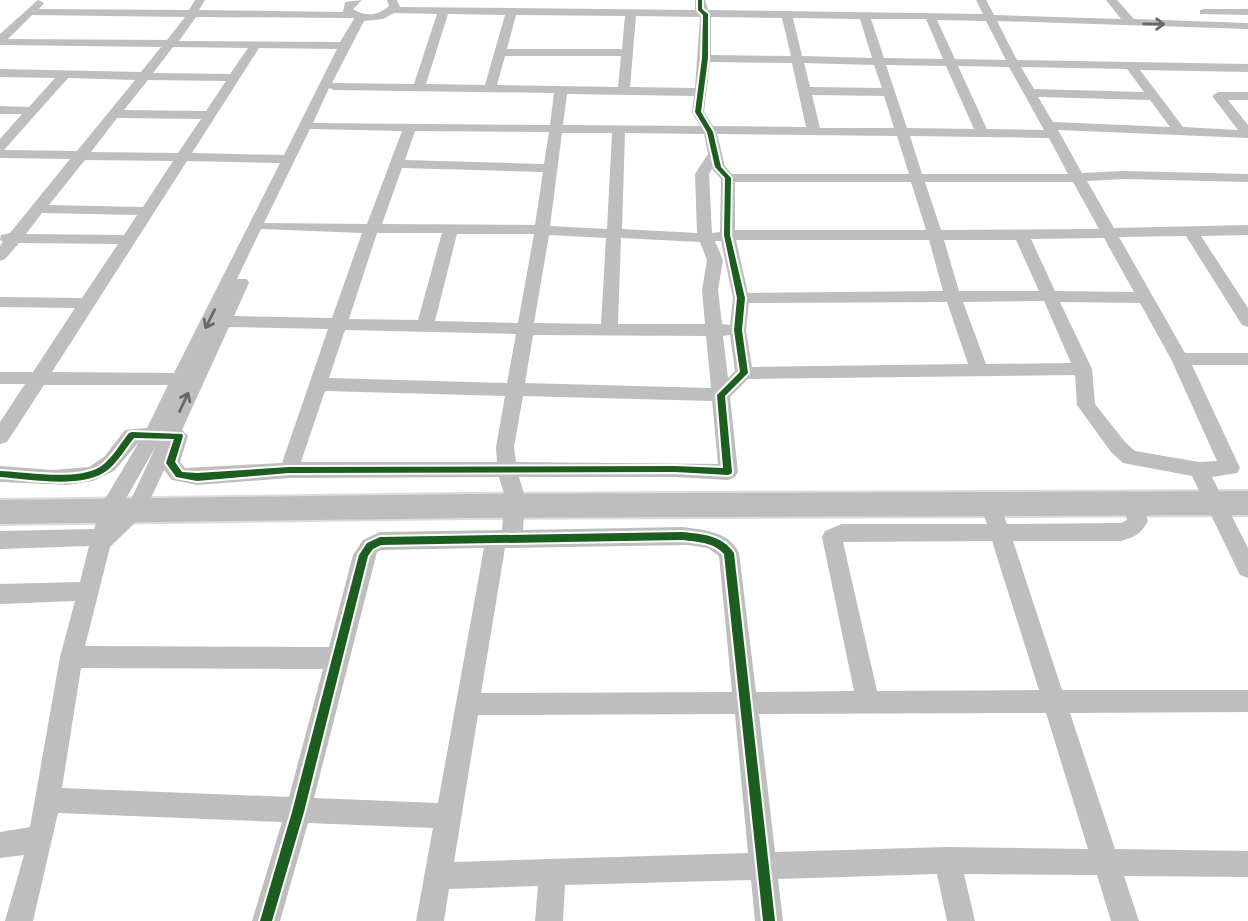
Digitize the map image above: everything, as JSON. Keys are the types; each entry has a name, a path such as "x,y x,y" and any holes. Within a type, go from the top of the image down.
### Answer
{"highway":[{"path":"512,489 996,520 1133,503 1208,488 1248,503"},
{"path":"0,512 116,516 512,489 1248,489"},
{"path":"0,498 116,516"}],"street":[{"path":"0,41 43,0"},
{"path":"0,256 7,238 37,209 169,44 200,0"},
{"path":"357,0 347,8 362,17"},
{"path":"981,0 1013,63 1180,359 1230,468 1208,488"},
{"path":"1111,0 1131,23"},
{"path":"30,12 362,17 393,5 652,4 787,15 1248,12"},
{"path":"446,5 511,12 631,13 702,8 825,6 1131,23 1248,26"},
{"path":"419,87 446,5"},
{"path":"702,8 705,58 698,112 710,132 718,167 727,178 727,235 741,298 738,330 744,373"},
{"path":"490,88 511,12"},
{"path":"624,90 631,13"},
{"path":"787,15 814,132"},
{"path":"864,15 918,179 953,297 979,370"},
{"path":"930,16 982,132"},
{"path":"0,540 116,516 160,436 180,379 287,159 344,46 362,17"},
{"path":"19,921 41,839 71,657 88,591 116,516 225,321 334,86 362,17"},
{"path":"0,41 344,46"},
{"path":"0,437 255,46"},
{"path":"498,52 626,53"},
{"path":"705,58 1130,65 1206,81 1248,96"},
{"path":"1130,65 1178,129"},
{"path":"1206,81 1248,68"},
{"path":"0,74 234,78"},
{"path":"0,147 63,76"},
{"path":"1206,81 1248,133"},
{"path":"334,86 700,92"},
{"path":"430,921 468,704 504,540 512,489 505,447 542,230 561,90"},
{"path":"804,91 888,92"},
{"path":"1030,93 1152,96"},
{"path":"0,110 33,111"},
{"path":"113,114 208,115"},
{"path":"315,126 903,133 1178,129 1248,133"},
{"path":"289,470 371,229 378,219 410,127"},
{"path":"609,330 620,131"},
{"path":"0,154 287,159"},
{"path":"0,474 75,477 92,474 104,468 132,435 179,436 170,463 179,475 197,477 289,470 512,489 675,469 728,472 710,290 715,260 702,227 702,174 714,156"},
{"path":"398,164 551,168"},
{"path":"727,178 918,179 1166,175 1248,178"},
{"path":"37,209 147,211"},
{"path":"267,227 542,230 708,238 727,235 1021,235 1248,230"},
{"path":"425,326 450,230"},
{"path":"1191,232 1248,321"},
{"path":"1021,235 1083,369 1086,405 1129,458 1208,488 1248,569"},
{"path":"7,238 128,240"},
{"path":"741,298 1144,298"},
{"path":"0,302 89,303"},
{"path":"225,321 526,329 738,330"},
{"path":"1180,359 1248,359"},
{"path":"319,384 721,395 744,373 1083,369"},
{"path":"0,378 180,379"},
{"path":"868,702 832,537 842,533 996,520 1125,921"},
{"path":"266,921 298,812 364,555 373,543 681,537 702,538 721,544 729,554 769,921"},
{"path":"0,594 88,591"},
{"path":"71,657 339,658"},
{"path":"468,704 1248,701"},
{"path":"46,800 448,816"},
{"path":"0,845 41,839"},
{"path":"947,860 961,921"},
{"path":"438,876 947,860 1248,864"},
{"path":"549,921 552,873"}],"cycle path":[{"path":"0,474 39,477 93,474 111,462 132,435 179,436 170,463 179,475 197,477 289,470 675,469 728,472 721,395 744,373 738,330 741,298 727,235 728,178 718,167 710,132 698,112 705,58 706,14 700,10 700,0"},
{"path":"266,921 298,812 364,555 370,546 380,541 682,536 714,541 729,553 769,921"}]}
